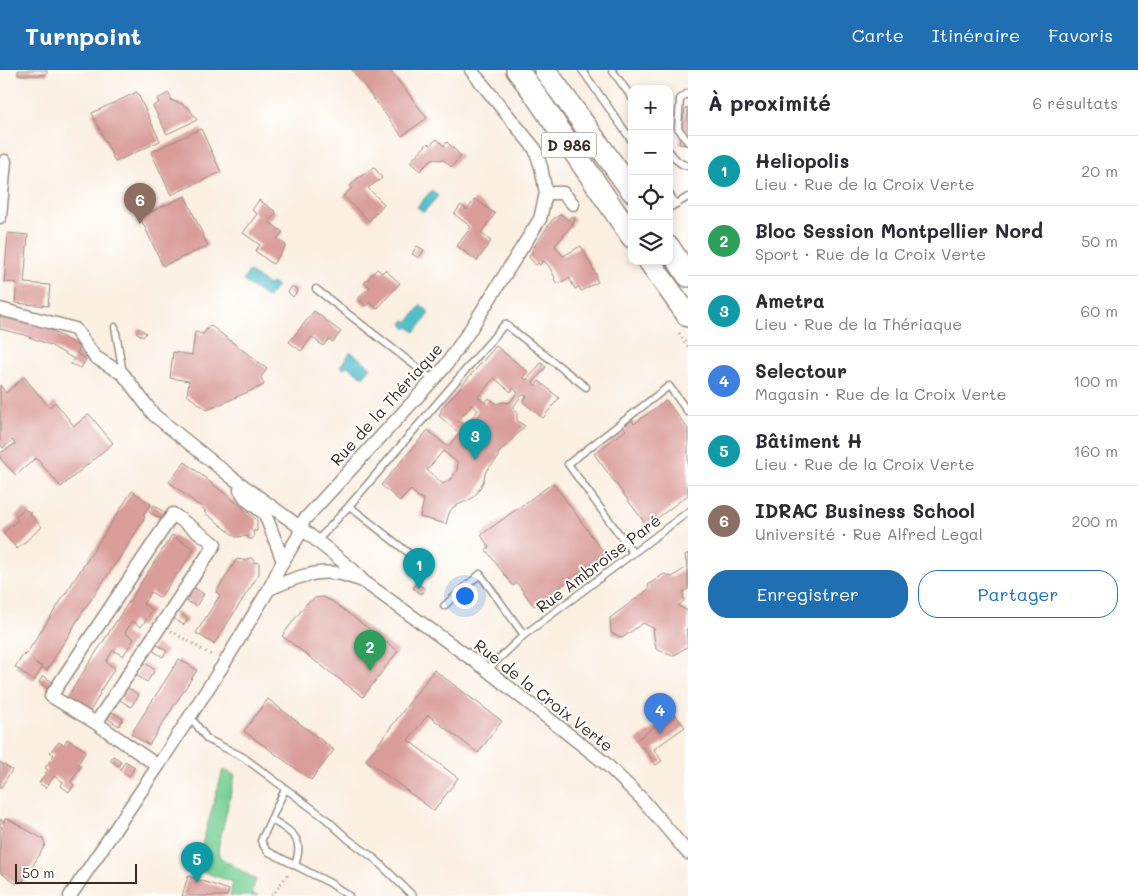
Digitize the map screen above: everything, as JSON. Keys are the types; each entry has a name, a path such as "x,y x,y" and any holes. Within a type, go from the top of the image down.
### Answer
{"main road":[{"name":"D 986","path":"517,70 628,231"},
{"name":"D 986","path":"545,70 628,185"},
{"path":"673,253 688,276"},
{"path":"652,265 688,316"}],"street":[{"name":"Rue de la Thériaque","path":"301,528 304,520 312,510 444,368 540,219 546,193 542,167 535,150 471,70"},
{"path":"0,217 5,161"},
{"path":"546,193 562,193 573,204"},
{"path":"0,309 75,329 95,356 123,374"},
{"name":"Rue de la Croix Verte","path":"123,374 154,415 230,476 301,528 353,570 363,581 487,670 605,764 644,800 688,853"},
{"name":"Rue de la Croix Verte","path":"230,476 247,500 265,514 283,561"},
{"path":"96,723 214,544 173,514 51,696 96,723 158,766"},
{"path":"70,896 158,766 224,662 269,589 298,537 301,528"},
{"name":"Rue de la Croix Verte","path":"269,589 321,572 338,573 363,581"}],"lane":[{"path":"582,70 628,135"},
{"path":"612,70 628,92"},
{"path":"688,93 680,99 678,128 688,142"},
{"path":"673,157 676,161 688,166"},
{"path":"673,206 688,197"},
{"path":"673,200 676,204"},
{"path":"316,289 432,380"},
{"path":"317,541 505,324 586,387"},
{"path":"115,327 123,374"},
{"path":"633,553 568,464 669,386 688,412"},
{"path":"349,506 420,562"},
{"name":"Rue Ambroise Paré","path":"487,670 524,635 688,512"},
{"path":"444,606 480,574 524,635"},
{"path":"190,716 207,739 243,757 325,818 348,839 375,859 413,896"},
{"path":"285,789 261,841 267,851 330,883 349,896"},
{"path":"271,819 294,834 299,854 295,865"}],"path":[{"path":"161,625 224,662"},
{"path":"272,896 295,865"}],"green space":[{"path":"223,770 235,775 218,848 221,858 256,880 251,893 258,896 230,896 233,882 195,869"}],"water":[{"path":"432,190 438,196 424,212 417,207"},
{"path":"249,271 268,285 272,283 277,286 268,298 243,281"},
{"path":"421,305 428,311 428,316 415,332 408,327 406,329 402,324 405,320 408,322"},
{"path":"351,352 371,367 363,377 346,365 344,369 340,366"}],"building":[{"path":"18,70 47,70 47,75 18,75"},
{"path":"352,70 390,70 427,118 402,136"},
{"path":"137,92 160,141 115,162 92,113"},
{"path":"169,93 172,101 189,108 197,120 167,134 153,106 159,103 157,99"},
{"path":"688,107 688,145 679,144 685,109"},
{"path":"201,129 221,172 171,195 151,152"},
{"path":"437,139 444,146 447,142 461,156 451,167 444,160 432,159 420,171 410,162 428,143 430,145"},
{"path":"374,167 382,178 368,188 384,204 369,221 343,196 352,188 350,186 357,179"},
{"path":"185,196 208,246 163,266 140,217"},
{"path":"475,199 495,214 481,233 491,241 477,261 457,246 471,227 454,214 461,205 467,210"},
{"path":"259,200 276,212 269,222 283,232 277,239 286,245 273,264 255,251 260,245 243,233 257,214 252,210"},
{"path":"561,214 568,220 571,216 575,219 555,246 563,256 581,246 597,276 595,277 598,282 581,291 579,287 575,289 569,278 557,284 549,266 543,261 540,265 538,263 536,265 529,257 552,220"},
{"path":"8,233 28,235 24,283 50,285 48,306 15,303 17,283 4,282"},
{"path":"417,246 424,250 419,258 412,254"},
{"path":"377,269 382,273 385,270 400,283 377,309 370,302 366,306 358,299 370,287 364,283"},
{"path":"292,286 298,290 293,297 288,292"},
{"path":"314,311 341,332 333,342 329,339 323,346 312,337 301,351 289,342"},
{"path":"0,315 28,322 52,331 80,347 77,354 86,359 81,368 71,364 74,359 50,345 24,335 0,329"},
{"path":"210,325 267,369 261,377 264,385 207,410 187,395 189,381 170,378 173,352 192,355 195,332 203,334"},
{"path":"139,328 146,333 143,337 136,332"},
{"path":"496,346 528,372 523,377 527,380 541,363 546,367 533,383 536,386 539,381 559,398 543,418 523,402 527,396 522,395 513,407 517,412 517,421 525,426 498,454 499,457 486,471 477,493 471,499 453,507 446,524 420,517 424,500 411,490 400,501 381,485 428,430 448,447 478,410 472,405 457,422 459,421 464,425 458,432 439,416 442,408","holes":["494,378 511,392 513,388 518,392 509,403 496,404 489,398 485,403 478,397","443,451 458,463 454,475 443,484 427,470"]},
{"path":"24,377 49,407 55,402 74,426 89,414 113,443 61,487 36,458 16,475 0,458 0,453 15,444 12,440 3,448 0,444 0,385 6,393"},
{"path":"666,400 688,429 688,495 647,526 594,454 626,430 623,426 632,420 634,424"},
{"path":"185,462 257,520 257,531 253,531 254,537 252,539 249,539 247,536 236,537 169,482"},
{"path":"553,483 605,554 534,606 517,583 513,586 486,550 489,547 481,535"},
{"path":"132,491 151,504 143,515 145,517 47,670 32,660 42,668 34,681 15,667 24,654 25,656"},
{"path":"154,505 165,513 161,519 149,512"},
{"path":"24,509 31,513 29,514 42,527 17,549 3,533 18,520 15,516"},
{"path":"172,535 194,549 160,598 151,592 143,604 153,610 141,627 132,621 125,633 134,639 123,656 113,650 106,662 115,668 89,713 66,699"},
{"path":"688,553 688,589 683,592 684,601 678,606 688,611 688,629 686,629 688,646 673,656 656,649 653,630 655,629 643,623 622,638 611,633 610,618 649,589 648,585 664,574 672,577 687,567 685,555"},
{"path":"249,558 259,563 259,574 214,644 196,633 220,595 216,592 237,559 247,561"},
{"path":"417,583 425,589 421,594 413,588"},
{"path":"193,587 204,594 196,606 184,600"},
{"path":"323,597 332,601 398,651 363,697 282,636 307,603 315,598"},
{"path":"177,611 188,619 184,625 173,618"},
{"path":"156,644 167,651 163,657 152,650"},
{"path":"179,659 197,670 149,745 131,734"},
{"path":"144,662 155,670 147,682 136,675"},
{"path":"434,670 502,721 478,753 428,715 408,740 458,778 434,811 366,760"},
{"path":"43,676 54,683 50,690 39,682"},
{"path":"128,688 139,695 131,707 120,700"},
{"path":"268,699 334,750 311,780 244,731"},
{"path":"112,712 123,719 119,726 108,719"},
{"path":"674,713 685,727 654,749 662,761 656,765 636,740"},
{"path":"67,739 86,751 78,764 81,766 71,782 74,785 69,792 61,786 63,782 54,776 46,788 39,783 48,770 45,768 54,755 50,752 59,742 64,745"},
{"path":"113,756 121,761 118,766 110,760"},
{"path":"125,761 135,767 129,776 120,770"},
{"path":"0,762 12,770 0,789"},
{"path":"0,819 4,822 5,819 10,820 43,839 45,844 24,880 20,883 15,883 0,872 0,830 2,827 0,826"},
{"path":"188,876 229,890 227,896 182,896"}],"place":[{"name":"IDRAC Business School","path":"140,224"},
{"name":"Ametra","path":"475,460"},
{"name":"Heliopolis","path":"419,589"},
{"name":"Bloc Session Montpellier Nord","path":"370,671"},
{"name":"Selectour","path":"660,734"},
{"name":"Bâtiment H","path":"197,883"}]}
